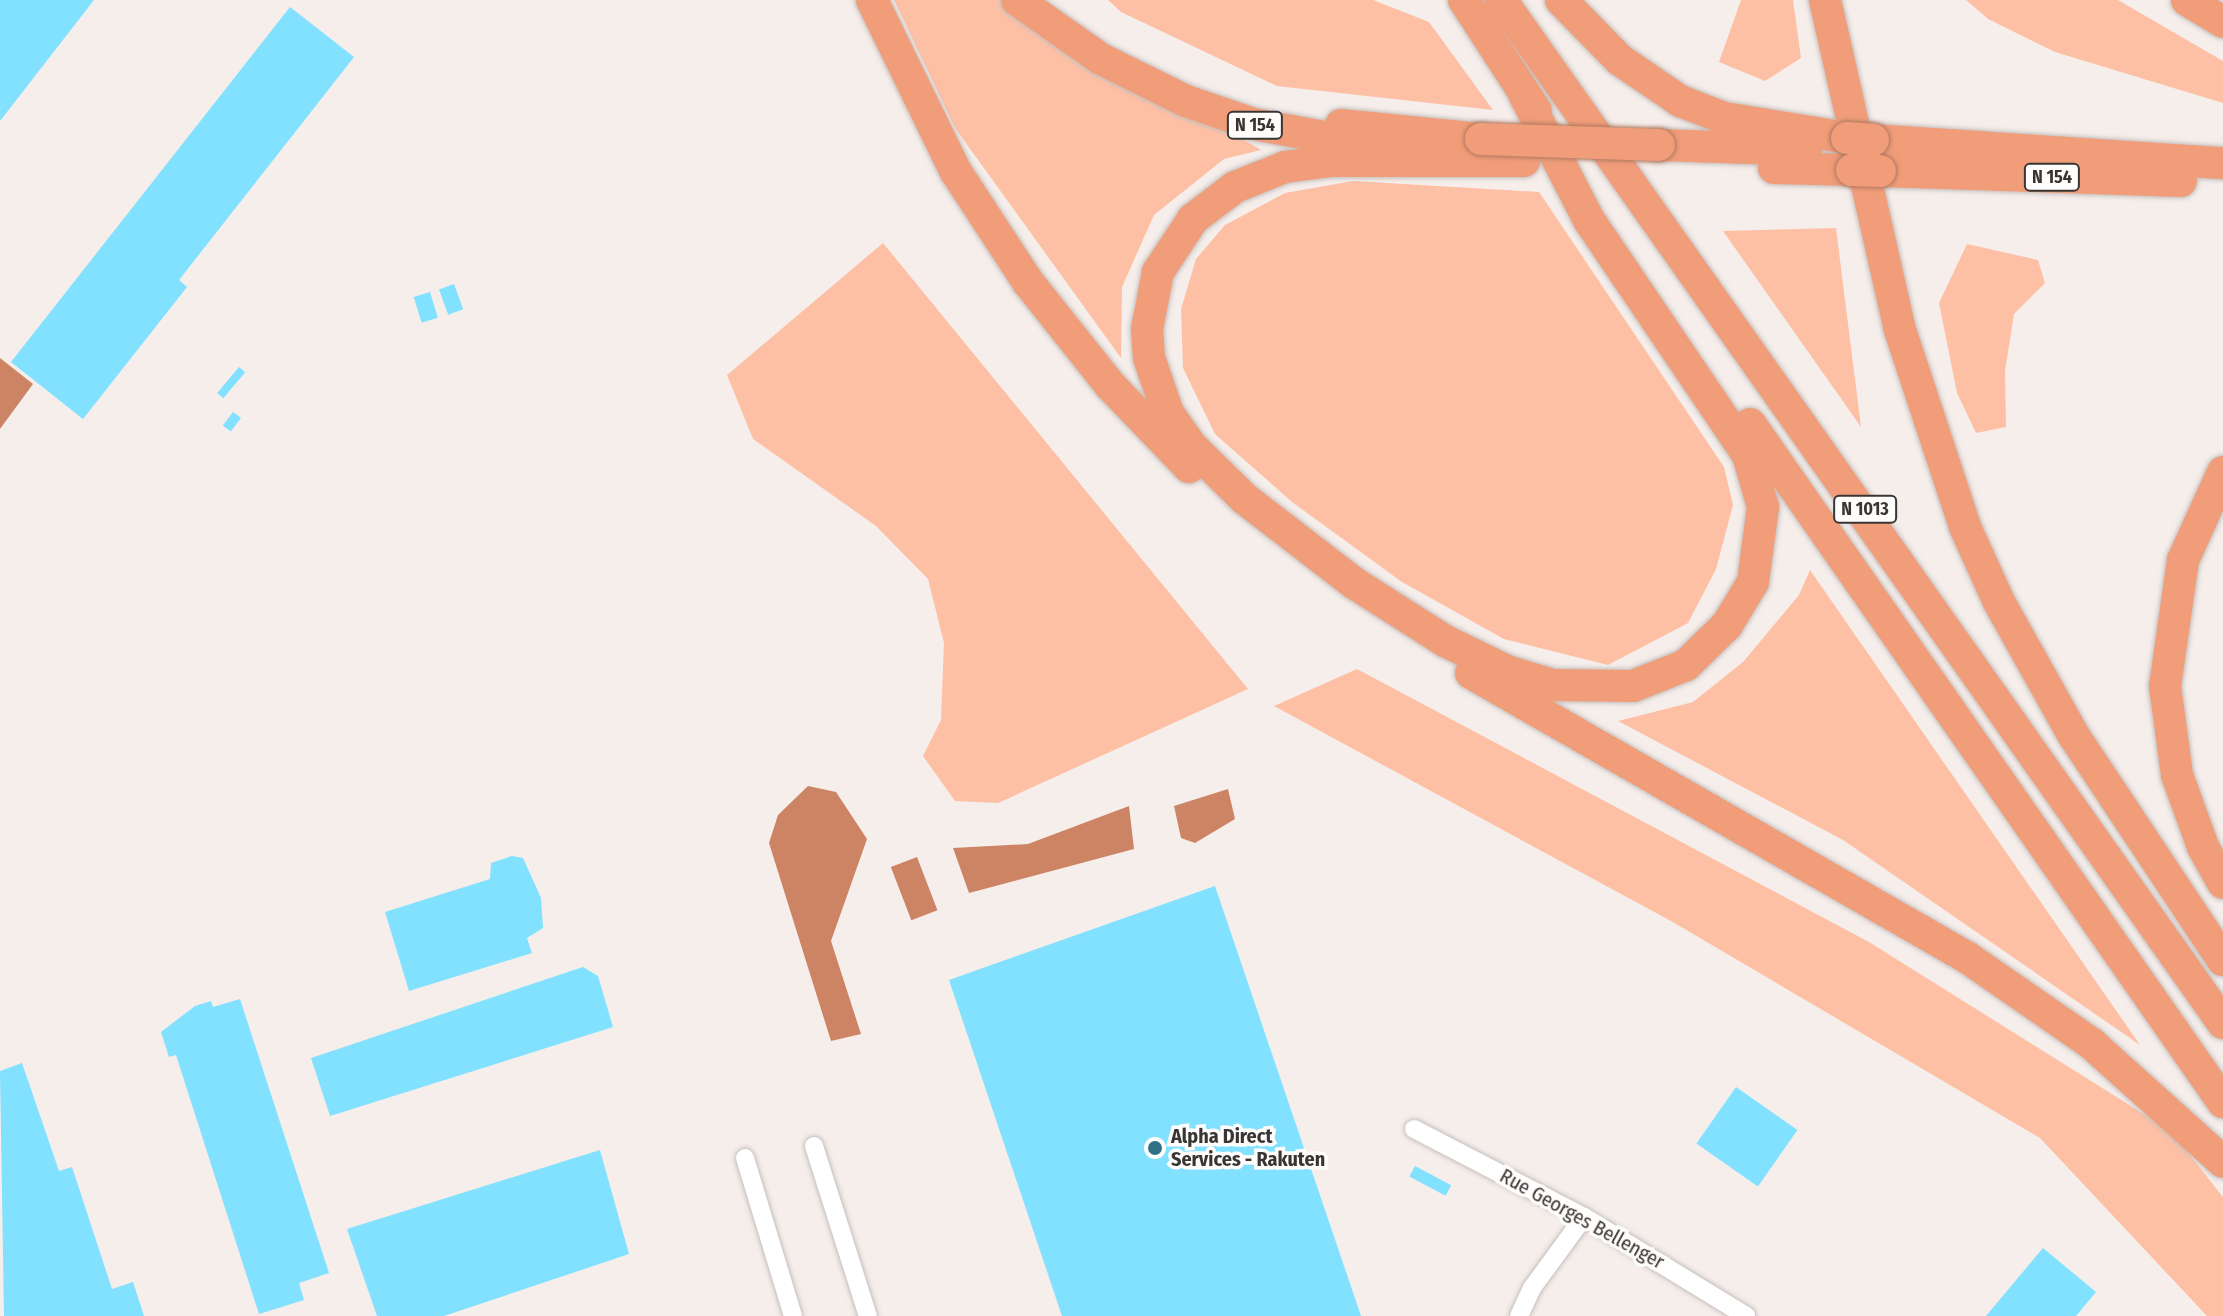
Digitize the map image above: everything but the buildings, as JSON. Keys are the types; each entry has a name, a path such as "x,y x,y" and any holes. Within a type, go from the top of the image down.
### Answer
{"highway":[{"path":"872,0 956,172 1028,282 1145,426 1226,501 1334,588 1410,637 2029,997 2147,1089 2223,1162"},
{"name":"N 154","path":"1017,0 1101,59 1230,117 1338,143 1524,161 1665,155 1863,154 2209,162"},
{"name":"N 154","path":"1044,0 1138,60 1246,105 1336,125 1665,155"},
{"name":"N 1013","path":"1464,0 1525,96 2223,1102"},
{"name":"N 1013","path":"1501,0 2223,1023"},
{"path":"1561,0 1620,60 1680,101 1724,118 1863,154"},
{"path":"1825,0 1899,327 1965,527 1999,602 2059,709 2223,960"},
{"path":"2187,0 2223,22"},
{"path":"1524,161 1332,161 1285,167 1235,187 1193,219 1158,272 1147,329 1149,358 1168,413 1190,445 1245,499 1354,583 1445,641 1507,671 1553,685 1633,686 1686,665 1727,625 1753,582 1763,507 1748,455 1589,220 1525,96"},
{"name":"N 154","path":"1863,154 2223,183"},
{"path":"2223,472 2183,560 2165,686 2177,775 2203,847 2223,883"}],"street":[{"name":"Rue Georges Bellenger","path":"1414,1129 1584,1217 1746,1316"},
{"path":"814,1146 868,1316"},
{"path":"745,1158 793,1316"},
{"path":"1519,1316 1532,1288 1584,1217"}],"shaded area":[{"path":"894,0 1013,0 1261,150 1224,159 1154,215 1122,287 1121,358 955,128"},
{"path":"1108,0 1373,0 1429,22 1493,110 1277,86 1121,12"},
{"path":"1741,0 1793,0 1801,58 1765,81 1719,62"},
{"path":"1966,0 2118,0 2223,61 2223,103 2055,52 1988,19"},
{"path":"1353,181 1539,192 1724,467 1733,505 1716,569 1688,623 1608,665 1504,639 1402,582 1292,502 1215,434 1183,368 1181,309 1196,259 1225,225 1285,193"},
{"path":"1836,228 1861,427 1723,231"},
{"path":"883,243 1248,689 998,803 955,801 923,756 941,720 944,643 928,579 876,526 753,439 727,375"},
{"path":"1967,244 2038,260 2045,283 2014,314 2005,371 2006,427 1976,433 1957,393 1939,303"},
{"path":"0,358 33,384 0,429"},
{"path":"1810,570 2140,1045 1843,840 1618,721 1693,702 1743,662 1799,595"},
{"path":"1357,669 1869,942 2171,1131 2223,1197 2223,1316 2207,1316 2040,1138 1671,921 1274,706"},
{"path":"808,786 836,792 867,839 831,941 861,1034 831,1041 769,843 778,815"},
{"path":"1228,789 1235,819 1195,843 1181,838 1174,806"},
{"path":"1129,806 1134,849 969,893 953,848 1028,844"},
{"path":"917,857 937,910 911,920 891,867"}],"place":[{"name":"Alpha Direct Services - Rakuten","path":"1155,1148"}]}
